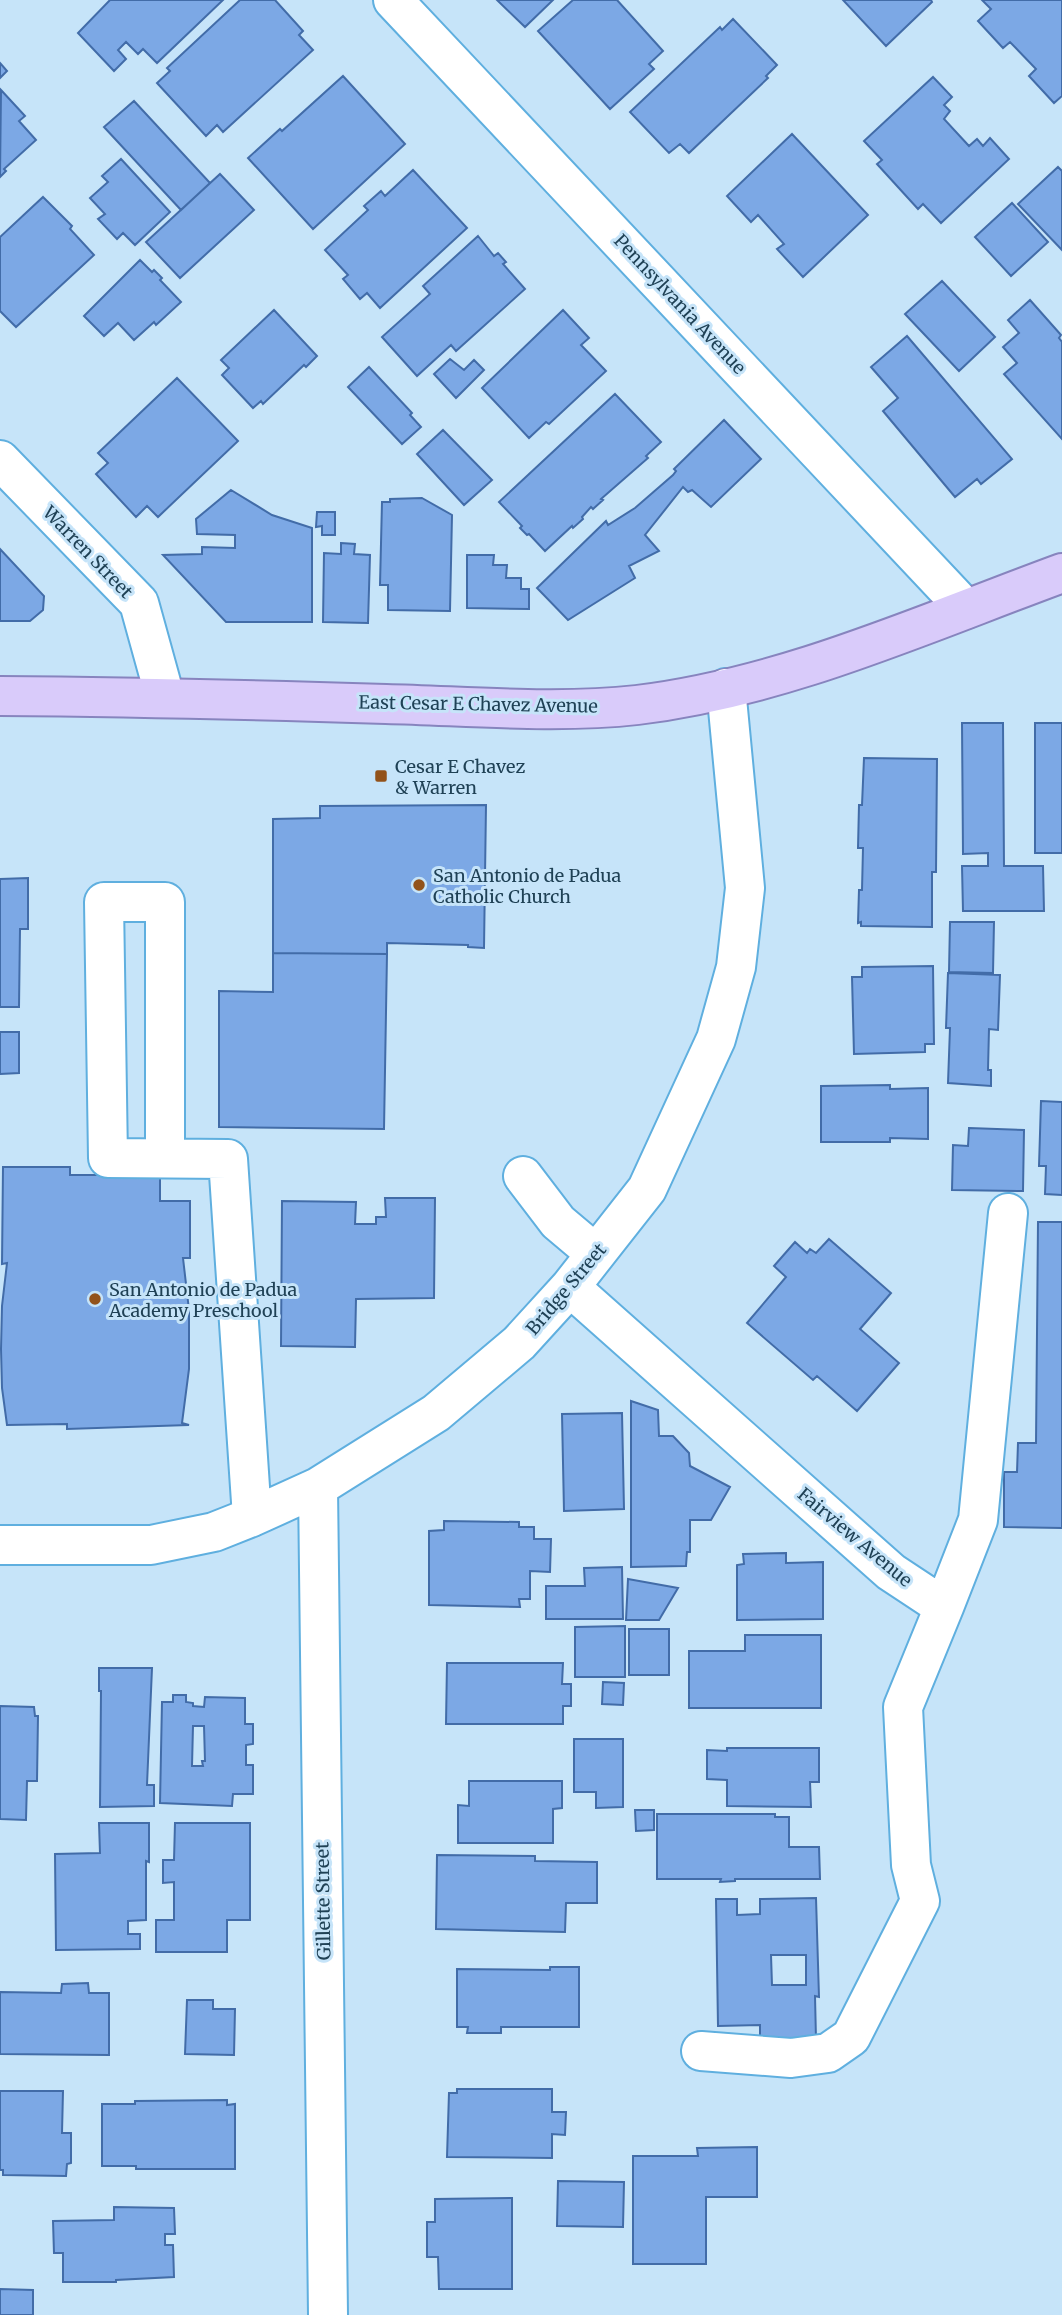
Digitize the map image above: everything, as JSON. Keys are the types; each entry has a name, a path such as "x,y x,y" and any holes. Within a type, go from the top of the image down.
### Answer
{"main road":[{"name":"East Cesar E Chavez Avenue","path":"0,696 165,697 538,709 636,705 726,688 811,667 1062,573"}],"street":[{"name":"Pennsylvania Avenue","path":"393,0 966,609"},
{"name":"Warren Street","path":"0,460 139,603 165,697"},
{"name":"Bridge Street","path":"0,1545 150,1545 214,1532 252,1517 318,1487 436,1413 520,1343 569,1287 647,1189 716,1039 736,967 745,888 726,688"},
{"path":"164,1158 165,902 104,902 108,1158 228,1159 252,1517"},
{"path":"523,1177 558,1222 596,1254"},
{"path":"701,2051 791,2058 828,2053 852,2037 920,1901 911,1865 903,1707 978,1520 1008,1213"},
{"name":"Fairview Avenue","path":"569,1287 891,1572 944,1607"},
{"name":"Gillette Street","path":"318,1487 328,2315"}],"building":[{"path":"110,0 223,0 157,63 143,49 138,54 126,42 118,50 126,59 114,71 78,33"},
{"path":"240,0 275,0 303,31 299,35 313,50 223,132 217,125 206,136 157,83 170,71 167,68"},
{"path":"497,0 553,0 525,27"},
{"path":"573,0 617,0 663,51 649,64 654,69 610,109 538,31"},
{"path":"843,0 931,0 932,2 886,46"},
{"path":"982,0 1062,0 1062,96 1054,103 1029,76 1036,69 1010,42 1003,48 978,21 991,9"},
{"path":"733,19 777,65 766,76 768,78 689,153 680,144 669,153 630,112 720,27 722,30"},
{"path":"0,63 7,71 0,78"},
{"path":"343,76 405,144 313,229 248,158"},
{"path":"933,77 952,97 944,105 950,111 944,119 969,146 977,139 983,146 990,138 1009,159 941,223 923,204 918,209 877,164 882,160 864,141"},
{"path":"1,90 25,116 19,121 36,140 4,169 6,171 0,177"},
{"path":"134,101 210,183 181,210 104,127"},
{"path":"792,134 868,215 803,277 777,249 784,244 758,215 751,222 727,196"},
{"path":"121,159 170,212 135,245 123,233 117,239 98,219 105,214 90,198 108,182 102,176"},
{"path":"1058,167 1062,171 1062,250 1018,204"},
{"path":"413,170 467,228 380,308 367,293 360,299 343,279 348,275 325,250 368,210 364,206 381,191 385,196"},
{"path":"220,174 254,210 180,278 146,242"},
{"path":"43,197 72,226 70,229 94,255 16,327 0,311 0,237"},
{"path":"1012,203 1048,242 1011,276 975,237"},
{"path":"478,236 494,256 498,253 506,262 503,264 525,289 456,351 451,345 417,376 382,337 430,294 423,286"},
{"path":"140,260 162,278 160,280 181,302 156,325 154,322 134,340 118,323 104,336 84,316"},
{"path":"942,281 995,337 959,371 905,314"},
{"path":"1030,300 1061,335 1062,439 1004,374 1017,363 1003,347 1019,333 1008,320"},
{"path":"274,310 317,356 263,404 261,401 253,408 222,375 229,368 221,360"},
{"path":"563,310 589,338 581,345 606,371 549,424 546,422 529,438 482,388"},
{"path":"907,336 1012,459 981,484 977,479 955,497 883,411 898,398 871,367"},
{"path":"450,359 464,370 474,360 484,370 456,398 434,374"},
{"path":"369,367 412,413 410,415 421,427 402,444 348,387"},
{"path":"177,378 238,441 158,517 147,506 136,517 96,474 108,463 98,453"},
{"path":"615,394 661,442 646,456 648,458 545,551 520,528 522,526 499,502"},
{"path":"724,420 761,459 711,507 692,490 688,492 683,487 645,535 659,551 629,566 635,578 568,620 537,588 606,521 608,525 635,508 673,475 676,471 674,469"},
{"path":"443,430 492,480 464,505 417,454"},
{"path":"231,490 272,515 312,528 312,622 226,622 163,555 202,554 202,547 235,548 235,535 197,534 196,519"},
{"path":"422,498 452,515 450,611 388,610 388,585 380,585 382,502 390,502 390,499"},
{"path":"317,512 335,512 335,535 322,535 322,526 316,527"},
{"path":"341,543 355,544 354,554 370,555 368,623 323,622 324,553 341,554"},
{"path":"0,549 44,596 43,610 30,621 0,621"},
{"path":"467,555 494,555 493,565 507,565 506,578 521,578 521,589 529,589 529,609 467,608"},
{"path":"962,723 1003,723 1004,866 1043,866 1044,911 963,911 962,866 988,866 988,853 963,854"},
{"path":"1035,723 1062,723 1062,853 1035,853"},
{"path":"864,758 937,759 936,872 932,872 932,927 861,926 861,922 858,923 863,848 858,848 859,805 862,805"},
{"path":"486,805 484,948 468,945 387,943 387,954 273,953 273,819 320,818 320,806"},
{"path":"28,878 28,929 20,929 19,1007 0,1007 0,879"},
{"path":"950,922 994,922 993,973 949,972"},
{"path":"273,953 387,954 384,1129 219,1127 219,991 273,992"},
{"path":"933,966 934,1044 925,1044 925,1052 854,1054 852,977 862,977 862,967"},
{"path":"948,973 1000,975 998,1030 989,1029 988,1070 991,1070 991,1086 948,1083"},
{"path":"0,1032 19,1032 19,1073 0,1074"},
{"path":"890,1085 890,1089 928,1088 928,1139 821,1142 821,1086"},
{"path":"1041,1101 1062,1102 1062,1195 1045,1194 1046,1166 1039,1166"},
{"path":"969,1128 1024,1130 1023,1191 952,1190 953,1145 968,1146"},
{"name":"San Antonio de Padua Academy Preschool","path":"3,1167 70,1167 70,1175 160,1175 160,1201 190,1201 190,1258 183,1258 189,1310 189,1369 182,1423 189,1425 67,1429 67,1424 7,1425 1,1349 7,1263 2,1264"},
{"path":"385,1198 435,1198 434,1298 356,1299 355,1347 281,1346 282,1201 356,1202 355,1224 376,1224 376,1217 386,1217"},
{"path":"1038,1222 1062,1222 1062,1528 1004,1527 1004,1472 1017,1472 1018,1443 1036,1443"},
{"path":"829,1239 891,1293 860,1329 899,1363 857,1411 817,1376 813,1380 747,1323 786,1277 774,1266 795,1242 807,1253 810,1249 816,1253"},
{"path":"631,1401 658,1410 659,1436 673,1436 689,1453 690,1466 730,1487 711,1520 690,1520 690,1552 687,1552 686,1566 631,1567"},
{"path":"622,1413 624,1509 564,1511 562,1414"},
{"path":"444,1521 519,1522 519,1527 534,1527 534,1539 551,1539 550,1572 530,1571 530,1599 519,1599 520,1607 429,1605 429,1531 444,1530"},
{"path":"786,1553 786,1563 823,1562 823,1619 737,1620 737,1565 744,1564 743,1554"},
{"path":"622,1567 623,1619 546,1619 546,1586 585,1586 584,1568"},
{"path":"628,1579 678,1588 659,1620 626,1620"},
{"path":"625,1626 625,1677 575,1677 575,1627"},
{"path":"629,1629 669,1629 669,1675 629,1675"},
{"path":"745,1635 821,1635 821,1708 689,1708 689,1651 745,1651"},
{"path":"447,1663 563,1663 562,1684 571,1684 571,1706 563,1706 563,1724 446,1724"},
{"path":"99,1668 152,1668 147,1785 154,1785 154,1806 100,1807"},
{"path":"603,1682 624,1683 623,1705 602,1704"},
{"path":"173,1695 186,1695 186,1702 204,1707 205,1697 245,1698 245,1724 253,1724 253,1744 246,1745 246,1765 253,1765 253,1794 233,1794 232,1806 160,1803 162,1702 173,1702","holes":["193,1726 204,1726 205,1761 202,1761 203,1766 192,1766"]},
{"path":"0,1706 34,1707 35,1716 38,1716 37,1781 27,1781 26,1820 0,1819"},
{"path":"574,1739 623,1739 623,1807 596,1808 596,1792 574,1792"},
{"path":"727,1748 819,1748 819,1782 810,1782 811,1807 727,1806 727,1780 707,1779 707,1750 727,1751"},
{"path":"469,1781 562,1781 562,1808 553,1809 553,1843 458,1843 458,1805 469,1806"},
{"path":"635,1810 654,1810 654,1830 636,1831"},
{"path":"657,1814 775,1814 775,1817 789,1817 789,1847 819,1847 820,1879 735,1879 720,1882 721,1879 657,1879"},
{"path":"99,1823 149,1823 146,1920 128,1921 128,1934 140,1934 140,1949 56,1950 55,1854 100,1853"},
{"path":"175,1823 250,1823 250,1920 227,1920 227,1952 156,1952 156,1920 174,1920 174,1882 163,1883 163,1860 174,1860"},
{"path":"437,1855 535,1856 535,1861 597,1862 597,1903 566,1903 565,1932 436,1929"},
{"path":"816,1898 819,1997 815,1996 816,2039 760,2040 760,2025 718,2026 716,1899 737,1899 737,1915 760,1914 760,1899","holes":["771,1955 806,1955 806,1985 772,1985"]},
{"path":"550,1967 579,1967 579,2027 501,2027 501,2033 467,2033 468,2027 457,2027 457,1969 550,1970"},
{"path":"88,1983 89,1993 109,1993 109,2055 0,2054 0,1992 61,1993 62,1984"},
{"path":"187,2000 213,2000 213,2009 235,2009 234,2055 185,2054"},
{"path":"457,2089 552,2089 552,2112 566,2112 565,2135 552,2134 552,2158 447,2157 449,2093 457,2093"},
{"path":"0,2091 63,2091 62,2133 71,2133 71,2163 67,2164 66,2176 3,2175 3,2170 0,2170"},
{"path":"227,2100 227,2105 235,2104 235,2169 136,2169 136,2166 102,2166 102,2104"},
{"path":"757,2147 757,2197 706,2197 706,2264 633,2264 633,2156 698,2156 697,2148"},
{"path":"558,2181 624,2182 623,2227 557,2226"},
{"path":"512,2198 512,2289 439,2289 438,2257 427,2257 427,2222 435,2222 435,2199"},
{"path":"114,2207 174,2208 175,2234 165,2234 165,2245 173,2245 174,2277 116,2282 63,2282 63,2253 54,2253 53,2221 114,2220"},
{"path":"0,2289 33,2290 33,2315 0,2315"}],"place":[{"name":"Cesar E Chavez & Warren","path":"381,776"},
{"name":"San Antonio de Padua Catholic Church","path":"419,885"},
{"name":"San Antonio de Padua Academy Preschool","path":"95,1299"}]}
